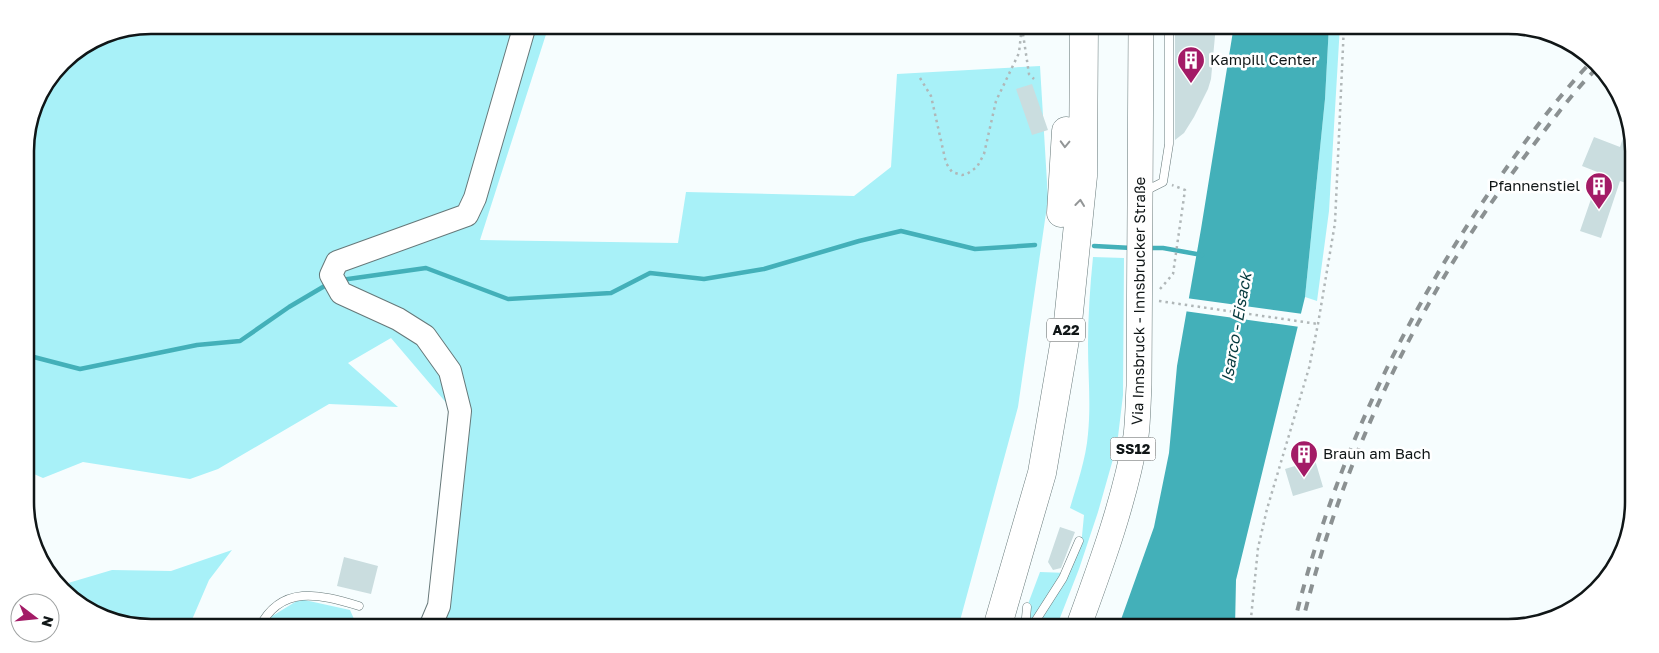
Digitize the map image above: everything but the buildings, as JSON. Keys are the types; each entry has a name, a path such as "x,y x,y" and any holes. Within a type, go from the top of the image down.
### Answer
{"highway":[{"name":"A22","path":"984,619 1025,473 1047,354 1064,177 1067,34"},
{"name":"A22","path":"1000,619 1042,473 1068,322 1083,176 1084,34"}],"main road":[{"name":"Via Innsbruck - Innsbrucker Straße","path":"1081,619 1110,539 1125,488 1136,434 1139,386 1141,34"}],"street":[{"path":"434,619 439,606 460,411 450,371 425,336 398,319 341,293 331,275 337,262 467,215 476,198 522,34"}],"lane":[{"path":"1141,192 1164,182 1169,144 1169,34"},
{"path":"1037,619 1063,578 1079,541"},
{"path":"263,619 278,603 299,596 327,596 358,606"},
{"path":"1026,619 1027,607"}],"path":[{"path":"920,78 931,96 946,163 952,172 962,175 967,174 977,167 984,154 996,101 1019,53 1021,34"},
{"path":"1023,34 1028,74 1034,79"},
{"path":"1251,619 1258,548 1266,509 1306,377 1318,324 1335,223 1344,34"},
{"path":"1164,182 1185,190 1175,263"},
{"path":"1156,301 1318,324"}],"shaded area":[{"path":"151,34 546,34 480,240 678,243 686,192 854,196 891,167 897,74 1040,66 1048,199 1018,407 960,619 423,619 431,610 454,412 391,338 348,363 398,407 329,404 218,469 190,479 83,462 43,478 34,474 35,136 40,113 53,86 68,68 86,53 106,43 128,36"},
{"path":"1329,34 1339,34 1329,211 1317,301 1305,297 1325,99"},
{"path":"1093,257 1124,258 1123,395 1117,445 1098,512 1060,619 1022,619 1040,572 1068,573 1082,536 1084,515 1070,508 1083,462 1088,434 1088,323"},
{"path":"232,550 209,580 192,619 136,618 113,613 86,600 67,583 112,570 171,571"},
{"path":"300,599 350,610 354,619 268,619"}],"water":[{"name":"Isarco - Eisack","path":"1233,34 1329,34 1325,99 1305,297 1236,580 1235,619 1121,619 1154,527 1169,453 1177,366"}],"pier":[{"path":"1186,298 1303,314 1300,327 1184,311"}],"waterway":[{"path":"341,280 426,268 508,299 611,293 650,273 704,279 764,269 859,241 901,231 975,249 1035,245"},
{"path":"1094,246 1132,248"},
{"path":"1148,248 1163,248 1202,255"},
{"path":"34,357 80,369 197,345 240,341 289,307 328,284"}],"railway":[{"path":"1295,619 1327,511 1349,454 1399,343 1428,290 1493,187 1540,123 1588,66"},
{"path":"1303,619 1340,498 1364,435 1392,373 1458,254 1495,197 1535,143 1594,72"}],"place":[{"name":"Kampill Center","path":"1191,84"},
{"name":"Pfannenstiel","path":"1599,210"},
{"name":"Braun am Bach","path":"1304,478"}]}
